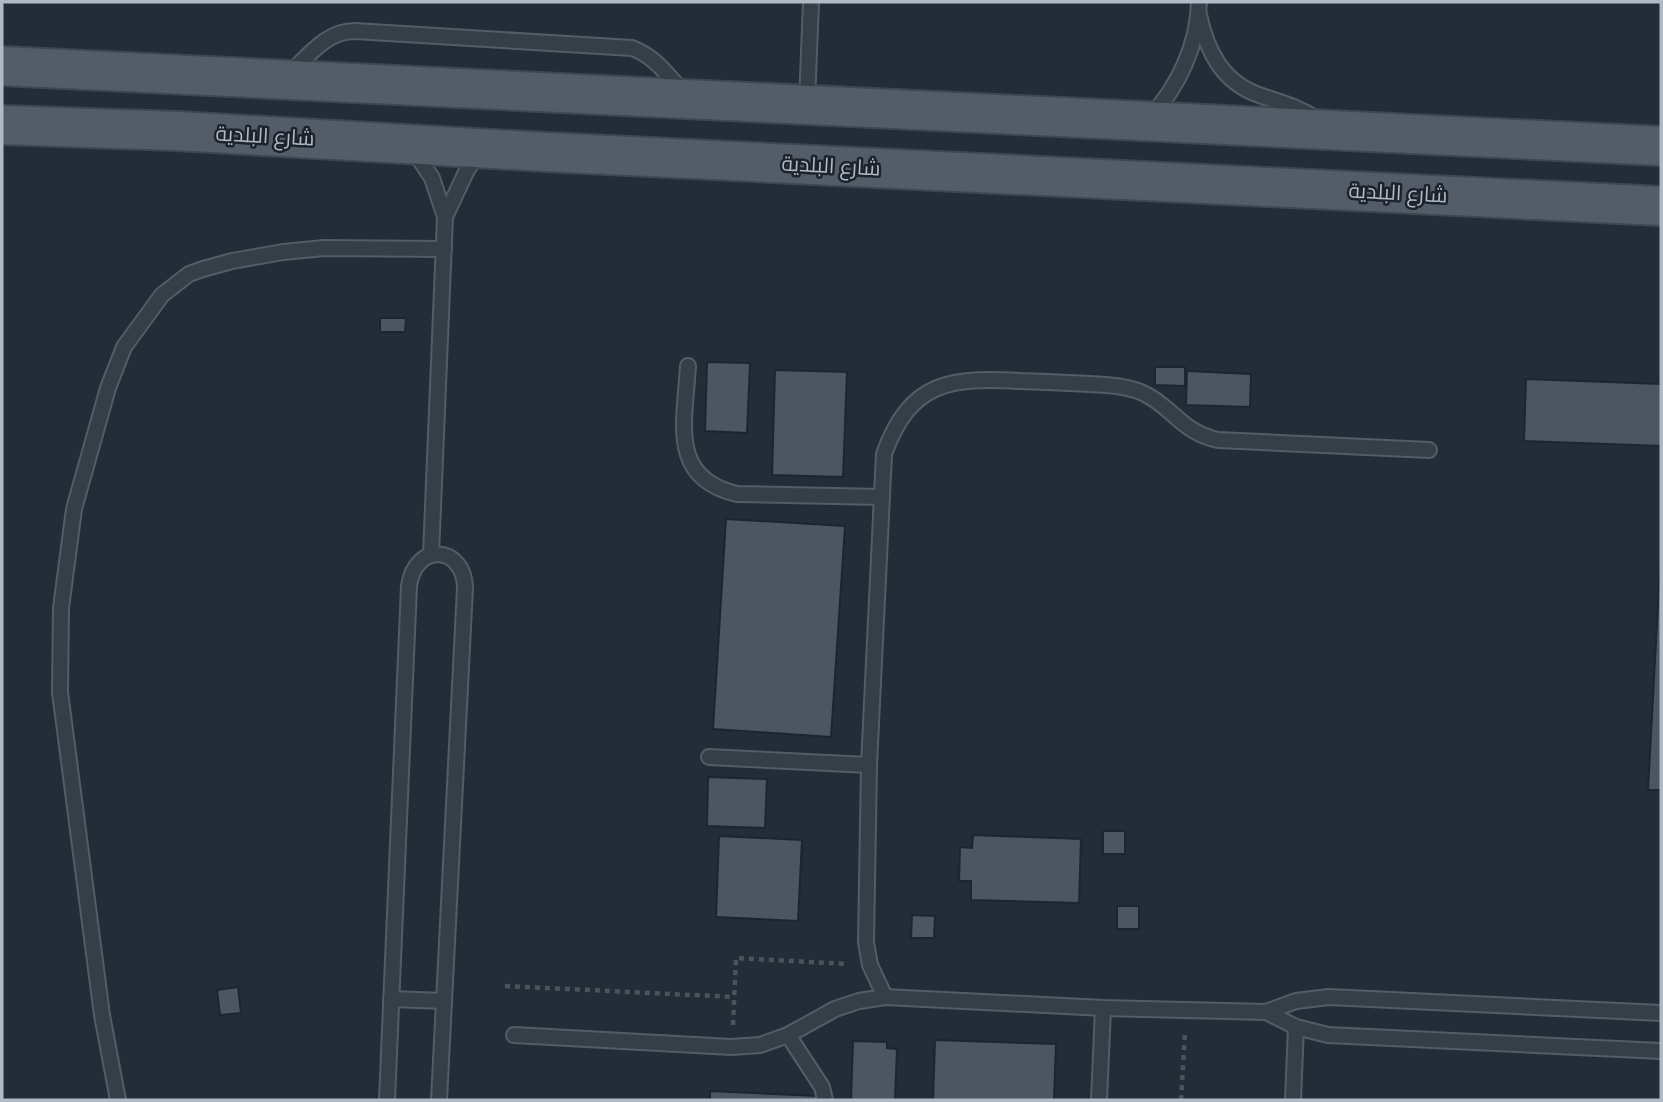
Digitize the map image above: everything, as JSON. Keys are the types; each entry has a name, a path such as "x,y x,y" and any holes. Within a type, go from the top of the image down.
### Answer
{"main road":[{"path":"2,66 1661,146"},
{"name":"شارع البلدية","path":"2,125 177,131 482,149 1661,206"}],"lane":[{"path":"807,104 811,2"},
{"path":"1146,121 1163,104 1186,63 1199,8"},
{"path":"1199,8 1204,39 1223,72 1255,94 1296,107 1335,131"},
{"path":"285,78 324,41 344,31 355,31 632,48 644,52 654,60 690,100"},
{"path":"409,144 432,178 445,217"},
{"path":"432,555 445,217 467,170 482,149"},
{"path":"118,1100 102,1015 60,692 59,650 65,558 74,509 108,388 124,347 156,302 175,284 203,268 303,249 443,249"},
{"path":"688,366 685,444 690,463 701,479 718,490 737,494 882,497"},
{"path":"885,997 870,965 865,923 869,765 884,454 893,429 908,408 928,393 951,382 977,379 1126,387 1145,394 1190,430 1203,437 1218,440 1429,450"},
{"path":"387,1100 409,586 411,572 419,560 432,555 445,555 457,562 465,574 465,581 439,1100"},
{"path":"709,757 869,765"},
{"path":"514,1035 732,1047 760,1045 788,1035 835,1009 859,1001 885,997 1103,1008 1266,1012 1296,1001 1329,997 1661,1013"},
{"path":"391,999 444,1001"},
{"path":"1099,1100 1103,1008"},
{"path":"1266,1012 1296,1027 1328,1035 1661,1051"},
{"path":"1293,1100 1296,1027"},
{"path":"788,1035 821,1087 825,1100"}],"path":[{"path":"732,1047 736,958 870,965"},
{"path":"505,986 734,997"},
{"path":"1181,1100 1186,1010"}],"building":[{"path":"380,318 406,318 405,332 380,332"},
{"path":"707,362 750,363 747,433 705,431"},
{"path":"1155,367 1185,367 1185,386 1155,385"},
{"path":"775,370 847,372 843,477 772,475"},
{"path":"1187,371 1251,374 1250,407 1186,405"},
{"path":"1526,379 1661,384 1661,446 1524,441"},
{"path":"726,519 845,526 831,737 713,729"},
{"path":"1661,548 1661,790 1648,790"},
{"path":"708,777 767,779 765,828 707,826"},
{"path":"1103,831 1125,831 1125,854 1103,854"},
{"path":"973,835 1081,839 1079,903 971,900 971,881 959,881 960,847 972,848"},
{"path":"719,836 802,840 798,921 716,917"},
{"path":"1117,906 1139,906 1139,929 1117,929"},
{"path":"912,915 935,916 934,938 911,938"},
{"path":"238,987 241,1013 220,1015 217,990"},
{"path":"935,1040 1056,1044 1054,1100 933,1100"},
{"path":"853,1041 887,1042 887,1048 897,1049 895,1100 851,1100"},
{"path":"710,1091 818,1096 817,1100 710,1100"}]}
